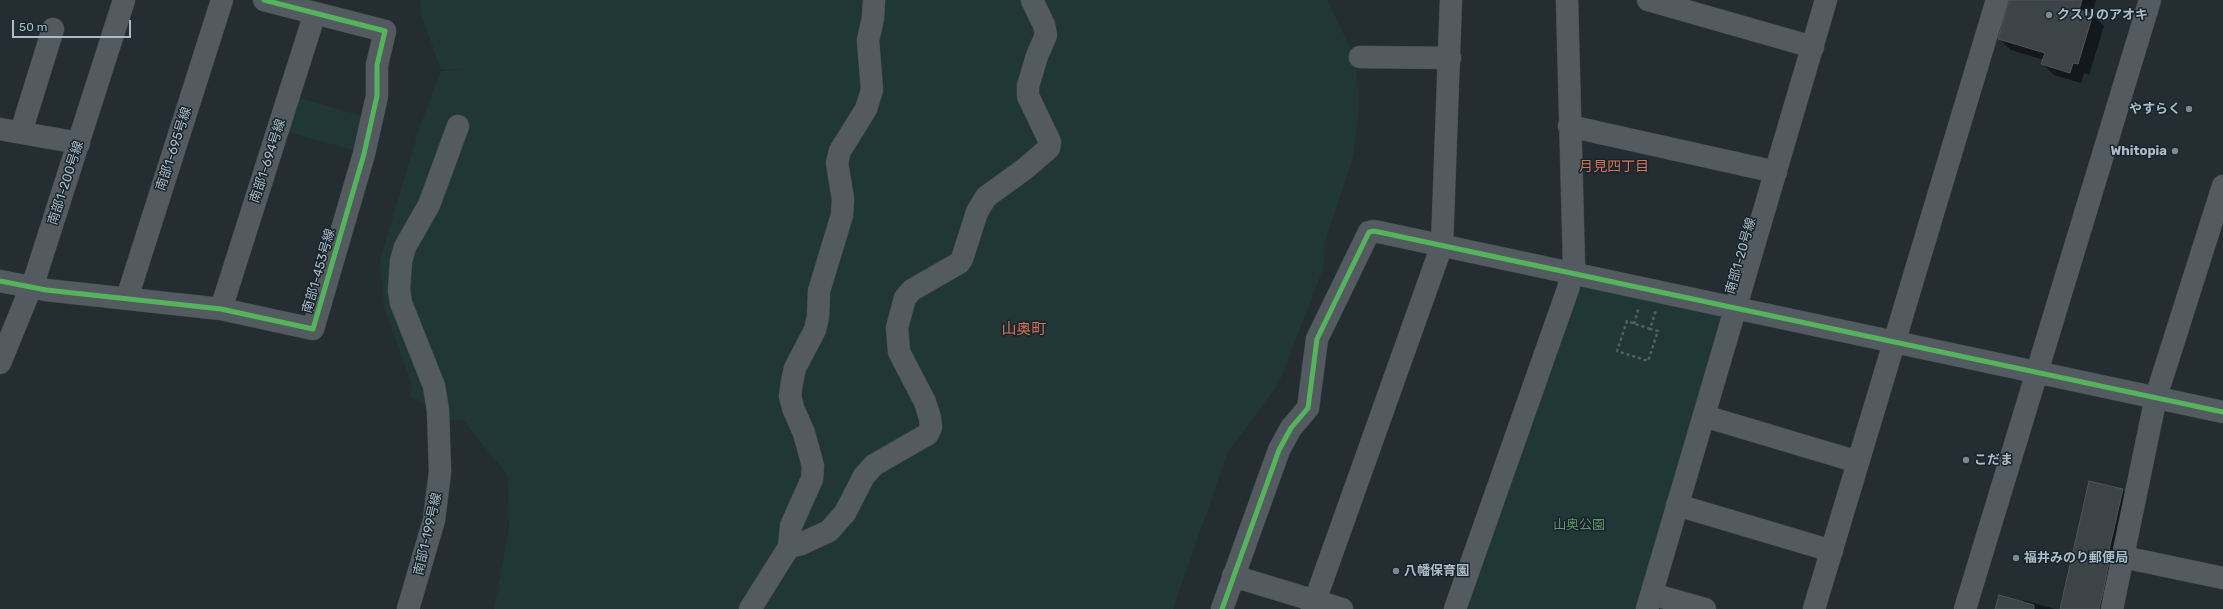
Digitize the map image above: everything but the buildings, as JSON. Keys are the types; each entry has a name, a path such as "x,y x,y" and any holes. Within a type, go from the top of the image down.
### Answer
{"street":[{"name":"南部1-200号線","path":"0,363 32,287 124,0"},
{"name":"南部1-695号線","path":"126,298 222,0"},
{"name":"南部1-453号線","path":"0,281 32,287 221,309 313,329 364,154 377,96 377,65 385,31 264,0"},
{"path":"750,609 789,547 791,526 812,479 813,466 804,433 793,408 790,396 795,368 815,330 819,291 842,215 843,200 837,163 840,152 866,109 872,90 868,40 873,18 874,0"},
{"path":"789,547 820,536 834,527 845,513 864,476 874,465 928,434 931,427 930,418 925,402 899,352 897,328 905,298 912,290 959,264 977,212 986,197 1026,168 1049,148 1050,142 1028,96 1028,86 1037,56 1046,35 1044,25 1032,0"},
{"path":"1313,605 1442,245 1451,0"},
{"path":"1455,609 1574,265 1567,0"},
{"path":"1648,0 1813,47"},
{"name":"南部1-20号線","path":"1650,601 1677,504 1737,308 1826,0"},
{"path":"1814,609 1997,0"},
{"path":"1965,609 2150,0"},
{"name":"南部1-694号線","path":"221,309 315,13"},
{"path":"21,132 53,29"},
{"path":"1360,57 1450,58"},
{"name":"南部1-199号線","path":"408,609 428,544 438,495 440,472 438,410 430,373 401,303 400,277 405,247 430,205 458,126"},
{"path":"1570,126 1776,172"},
{"path":"0,128 78,143"},
{"path":"2112,609 2156,397 2223,186"},
{"path":"1222,609 1279,450 1291,428 1308,408 1317,340 1369,232 1374,231 2223,412"},
{"path":"1704,416 1858,462"},
{"path":"1677,504 1832,550"},
{"path":"2123,557 2223,578"},
{"path":"1233,576 1313,605 1342,609"},
{"path":"1650,601 1705,609"}],"path":[{"path":"1650,329 1661,292"},
{"path":"1627,321 1650,329 1658,331 1648,361 1617,351 1627,321"}],"green space":[{"path":"420,0 1327,0 1354,55 1358,85 1359,109 1353,157 1327,235 1323,269 1279,383 1228,452 1173,609 494,609 509,528 508,476 463,420 445,421 432,408 410,397 411,382 384,307 380,260 420,126 441,71 467,69 441,70 421,14"},
{"path":"296,97 366,117 356,151 285,131"},
{"name":"山奥公園","path":"1583,286 1721,314 1724,322 1639,609 1463,609 1577,290"}],"cycle path":[{"path":"0,281 46,290 221,309 313,329 364,154 377,96 377,65 385,31 264,0"},
{"path":"1222,609 1279,450 1291,428 1308,408 1317,339 1369,232 1374,231 2223,412"}],"place":[{"name":"クスリのアオキ","path":"2049,15"},
{"name":"やすらく","path":"2189,109"},
{"name":"Whitopia","path":"2175,151"},
{"name":"こだま","path":"1966,460"},
{"name":"福井みのり郵便局","path":"2016,558"},
{"name":"八幡保育園","path":"1396,571"}],"district":[{"name":"月見四丁目","path":"1614,167"},
{"name":"山奥町","path":"1024,330"}]}
